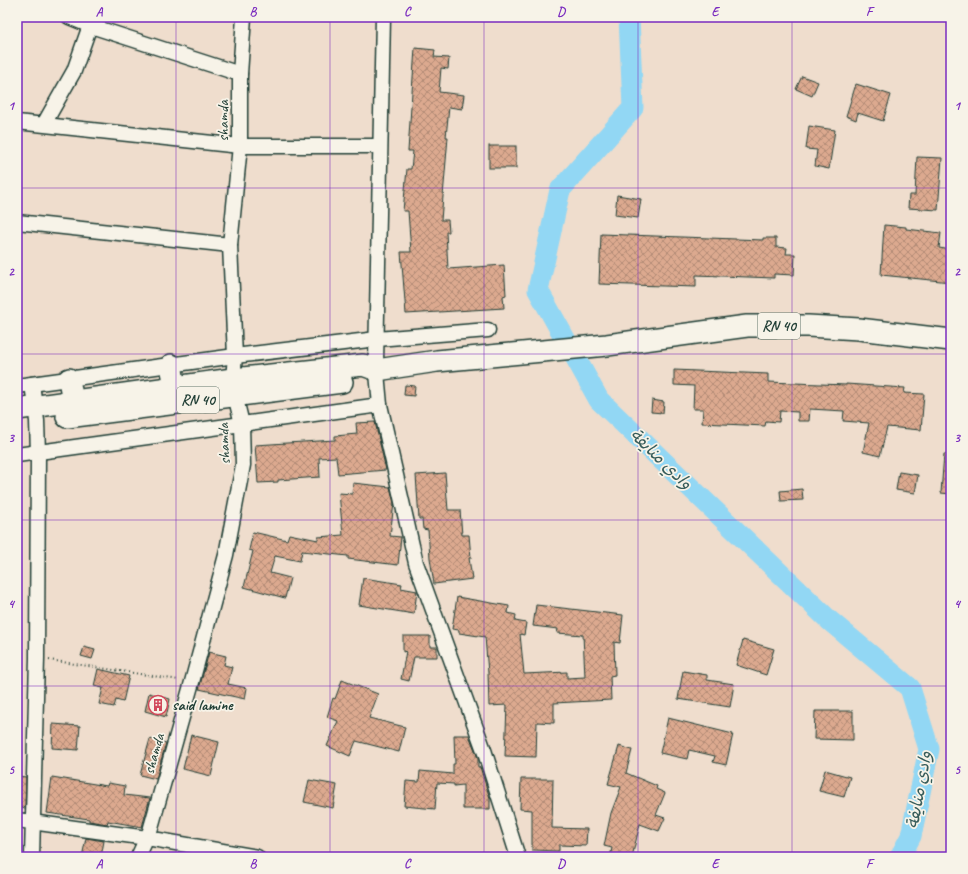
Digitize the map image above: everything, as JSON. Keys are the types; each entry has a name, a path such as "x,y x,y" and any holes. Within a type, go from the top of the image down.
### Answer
{"main road":[{"name":"RN 40","path":"30,412 234,387 364,379 376,370 437,361 607,345 747,326 808,326 859,329 951,340"},
{"path":"171,364 175,387"},
{"path":"69,379 73,402"},
{"name":"RN 40","path":"17,424 30,412 73,402 175,387 234,387"}],"street":[{"path":"69,17 92,22 240,74"},
{"name":"shamda","path":"138,857 150,831 226,556 243,465 242,424 234,387 235,356 230,245 240,146 240,74 244,17"},
{"path":"383,17 379,146 376,370 380,405 416,562 485,753 518,857"},
{"path":"44,124 74,71 92,22"},
{"path":"17,122 240,146 379,146"},
{"path":"17,222 230,245"},
{"path":"17,386 171,364 377,339 488,330"},
{"path":"32,384 30,412 38,452 32,857"},
{"path":"17,456 380,405"},
{"path":"17,820 147,838 257,857"}],"path":[{"path":"36,658 192,682"}],"building":[{"path":"415,48 435,50 434,57 449,58 448,69 441,68 439,92 464,95 462,109 449,107 446,137 448,137 441,220 448,220 449,232 446,232 448,269 504,265 506,295 503,296 504,308 406,314 401,252 411,252 408,211 403,211 407,169 411,169 413,151 408,151"},
{"path":"802,76 818,82 812,96 796,89"},
{"path":"856,84 891,95 883,121 858,113 856,120 846,116"},
{"path":"809,126 835,130 829,169 815,166 817,150 806,149"},
{"path":"489,146 516,146 516,168 489,168"},
{"path":"917,157 942,158 938,210 908,208 909,195 915,195"},
{"path":"617,195 641,199 638,218 615,215"},
{"path":"884,225 941,233 939,248 951,250 951,282 881,275"},
{"path":"601,234 763,240 763,238 776,238 776,247 787,248 786,254 795,254 794,275 774,274 774,278 696,275 696,287 599,284"},
{"path":"674,370 768,374 768,382 846,384 905,388 904,393 924,394 921,430 887,427 880,456 863,452 869,423 843,421 844,411 810,409 809,421 798,421 798,412 780,411 779,422 766,421 765,426 702,423 703,409 693,409 694,386 674,385"},
{"path":"405,385 415,386 414,396 404,395"},
{"path":"652,400 664,402 663,413 651,412"},
{"path":"375,422 386,470 338,474 336,457 319,458 320,477 258,483 255,445 335,440 335,436 357,434 356,423"},
{"path":"944,454 951,454 951,494 941,493"},
{"path":"899,472 918,475 915,493 896,490"},
{"path":"445,473 448,510 460,510 462,535 469,535 471,558 469,558 472,579 434,584 428,530 423,529 422,519 419,519 416,475"},
{"path":"353,483 390,487 394,503 390,536 401,537 398,565 348,559 348,556 302,551 300,561 275,556 270,573 290,578 285,598 244,587 253,551 249,550 253,532 287,540 289,534 318,540 318,537 343,535 339,493 352,494"},
{"path":"802,489 803,500 781,501 780,491"},
{"path":"363,578 402,584 401,588 417,591 414,614 359,605"},
{"path":"457,597 509,606 508,613 516,615 515,621 526,623 524,635 520,634 524,674 567,672 567,678 585,677 583,635 557,633 558,629 533,626 536,605 623,615 620,643 614,642 615,675 610,676 611,700 554,703 554,723 537,722 536,757 505,756 507,705 489,706 485,637 459,633 459,630 452,629"},
{"path":"403,636 430,636 430,647 437,647 437,657 414,657 409,681 401,679 406,651 403,652"},
{"path":"743,640 774,649 766,675 736,665"},
{"path":"84,647 95,650 92,659 81,656"},
{"path":"209,652 226,656 224,665 232,667 228,684 247,688 245,699 199,689"},
{"path":"98,669 129,676 123,702 116,700 114,707 99,704 103,688 94,686"},
{"path":"683,671 707,675 707,680 734,684 730,707 678,699"},
{"path":"342,680 378,694 369,718 405,727 399,752 356,741 350,756 327,746 338,721 327,717 333,698 335,699"},
{"name":"said lamine","path":"149,693 170,699 166,717 145,711"},
{"path":"815,711 853,711 853,740 814,739"},
{"path":"668,718 733,734 726,765 713,762 715,756 689,750 687,759 660,753"},
{"path":"53,724 80,726 78,750 52,748"},
{"path":"191,735 219,742 211,776 183,769"},
{"path":"454,735 469,735 478,758 478,767 480,767 490,798 490,809 463,809 463,785 454,786 454,784 437,783 435,809 404,806 406,781 419,782 420,771 453,774 453,764 455,764"},
{"path":"150,739 166,743 156,779 140,775"},
{"path":"619,746 632,750 626,773 657,786 656,789 665,793 656,815 665,818 659,831 640,824 632,857 610,857 612,848 604,846 611,813 621,787 608,784"},
{"path":"825,770 850,777 844,797 819,791"},
{"path":"17,776 26,777 25,808 17,807"},
{"path":"52,777 107,786 108,783 125,786 124,795 150,798 142,827 108,821 107,824 89,821 89,819 47,813"},
{"path":"521,779 553,779 552,828 587,829 586,846 559,845 559,851 532,850 532,810 520,809"},
{"path":"309,780 337,785 333,808 304,802"},
{"path":"86,838 104,841 101,857 82,857"}],"waterway":[{"name":"وادي منايفة","path":"629,17 633,108 560,190 538,290 599,400 830,621 910,688 929,749 911,836 900,857"}],"place":[{"name":"said lamine","path":"158,705"}]}
